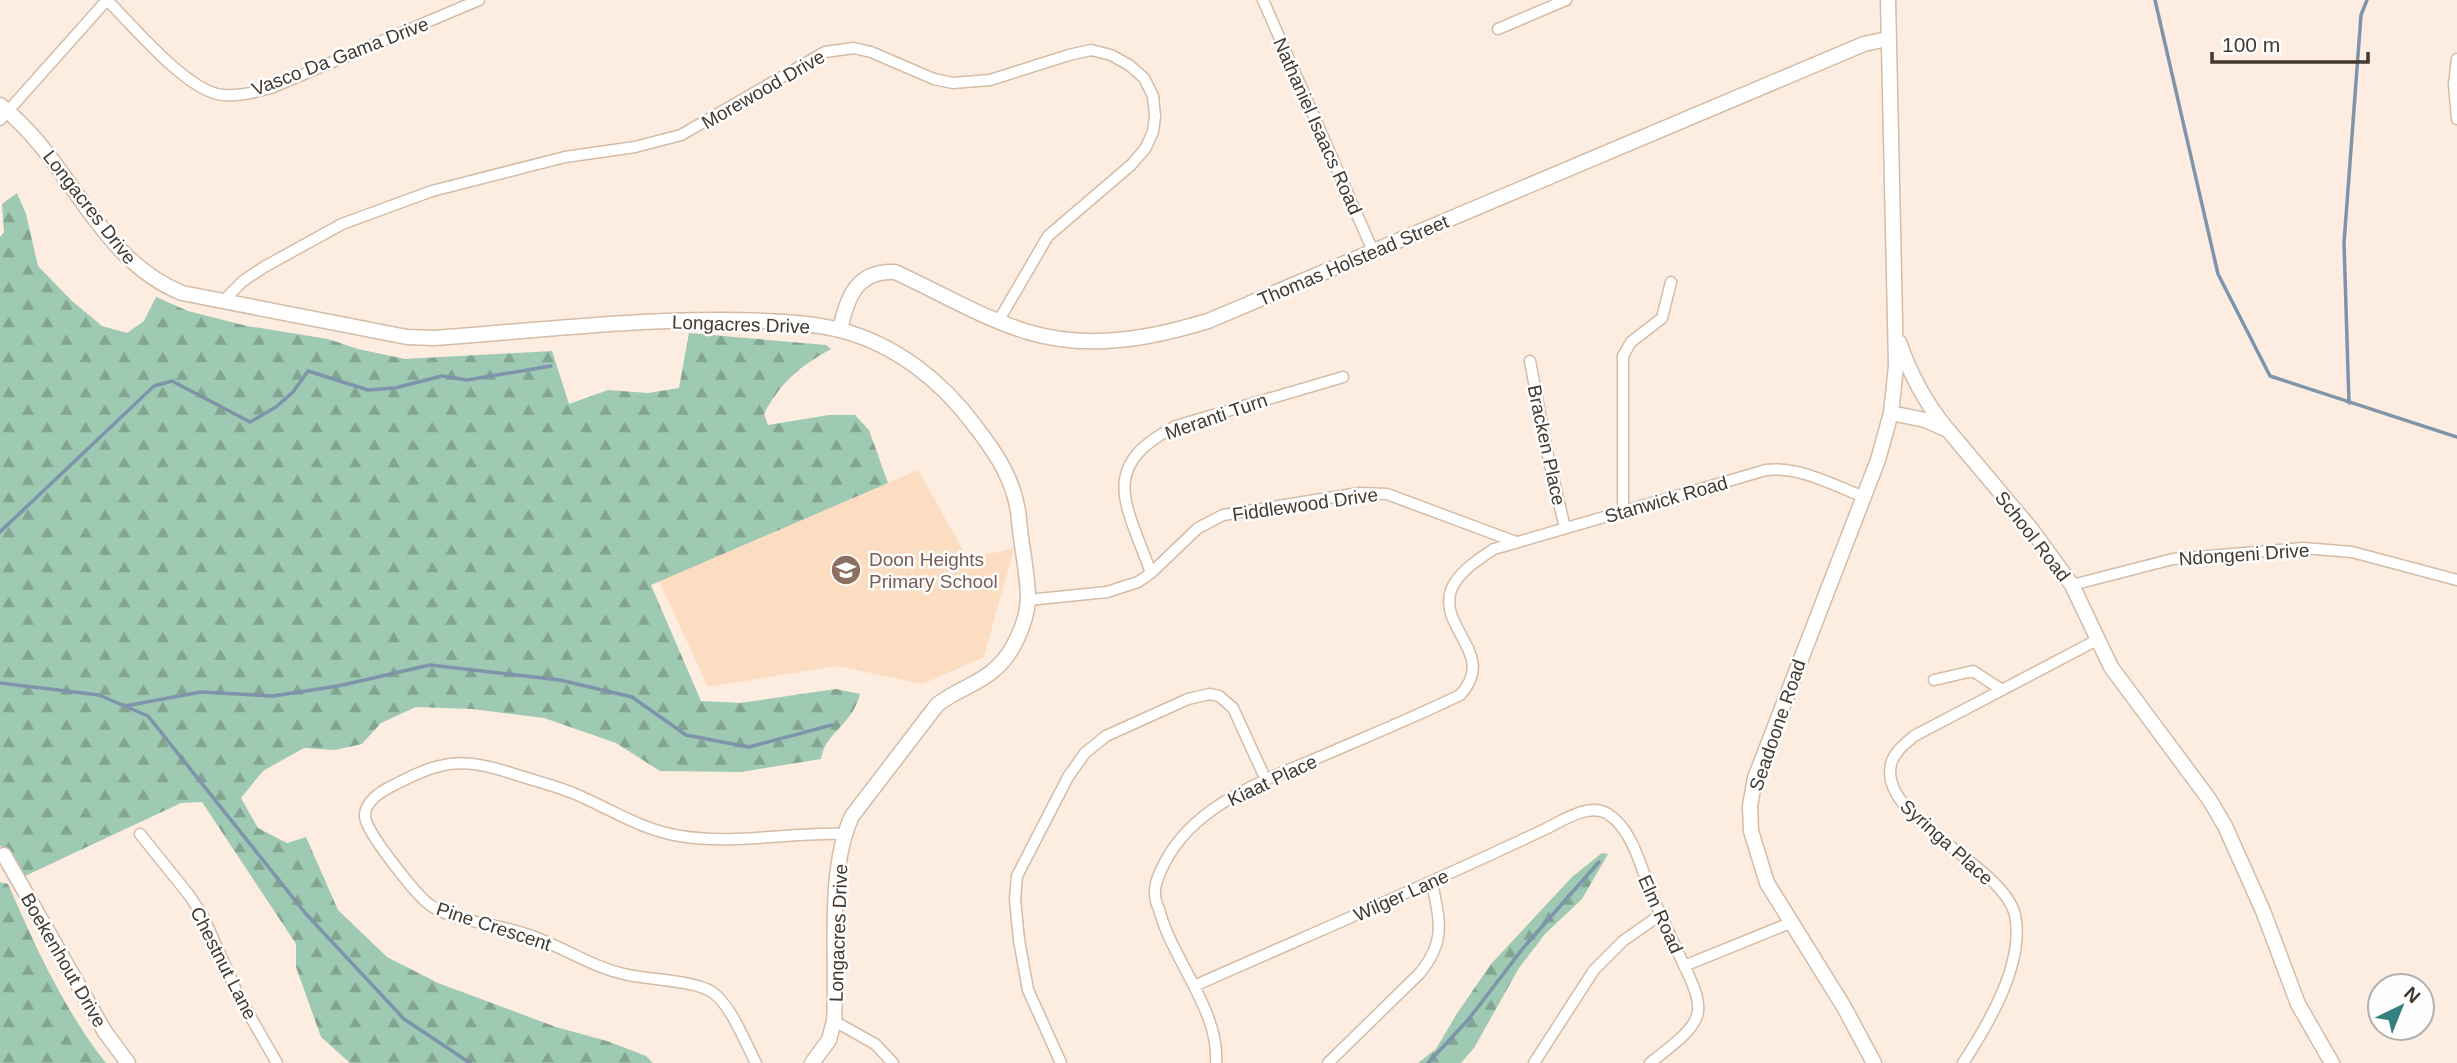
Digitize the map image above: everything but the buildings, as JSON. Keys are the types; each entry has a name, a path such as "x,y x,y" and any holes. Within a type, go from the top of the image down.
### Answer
{"street":[{"name":"Vasco Da Gama Drive","path":"107,0 184,75 218,94 236,95 271,88 479,0"},
{"path":"3,112 107,0"},
{"name":"Nathaniel Isaacs Road","path":"1263,0 1373,251"},
{"path":"1498,29 1566,0"},
{"path":"1888,0 1896,366 1891,413 1948,430"},
{"name":"Thomas Holstead Street","path":"840,330 857,285 866,276 880,271 895,272 1027,332 1056,339 1112,342 1208,321 1864,44 1887,39"},
{"name":"Morewood Drive","path":"223,301 243,281 264,267 342,224 432,191 565,157 635,147 681,135 825,51 854,48 872,52 934,79 953,83 990,80 1091,50 1111,55 1129,65 1143,78 1153,96 1153,132 1145,149 1131,165 1048,236 999,320"},
{"path":"2457,58 2454,96 2457,118"},
{"name":"Longacres Drive","path":"3,112 30,131 47,151 118,248 139,269 160,284 182,293 368,330 420,337 701,320 770,321 840,330 864,338 918,367 958,402 1004,467 1011,483 1019,516 1028,600 1022,625 1011,650 996,669 951,693 937,705 862,801 844,834 836,895 834,1021 829,1040 812,1063"},
{"path":"1623,511 1623,356 1631,342 1662,318 1671,282"},
{"name":"School Road","path":"1895,331 1914,379 1933,412 2031,529 2072,585 2097,640 2117,675 2209,799 2225,826 2263,911 2298,1004 2332,1063"},
{"name":"Bracken Place","path":"1530,361 1565,528"},
{"name":"Meranti Turn","path":"1152,573 1126,497 1124,477 1130,461 1140,448 1176,425 1343,377"},
{"name":"Seadoone Road","path":"1874,1063 1767,883 1751,831 1750,806 1755,778 1878,460 1891,413"},
{"name":"Stanwick Road","path":"1472,565 1494,549 1766,470 1795,470 1864,497"},
{"name":"Fiddlewood Drive","path":"1028,600 1107,592 1128,587 1152,573 1198,528 1223,515 1375,492 1406,500 1516,542"},
{"name":"Ndongeni Drive","path":"2072,585 2173,559 2303,548 2351,552 2457,580"},
{"name":"Kiaat Place","path":"1216,1063 1213,1034 1194,986 1161,917 1154,893 1168,856 1184,834 1221,803 1266,780 1460,695 1469,685 1474,662 1451,611 1449,600 1451,589 1458,578 1472,565"},
{"name":"Syringa Place","path":"1963,1063 1989,1020 2012,965 2016,952 2015,915 2007,899 1993,883 1896,796 1890,779 1891,763 1899,750 1914,736 2097,640"},
{"path":"1934,680 1973,671 2002,690"},
{"path":"1061,1063 1028,990 1019,940 1014,888 1017,876 1076,762 1106,736 1188,699 1210,694 1219,696 1233,708 1266,780"},
{"name":"Pine Crescent","path":"756,1063 730,1015 710,991 696,986 621,974 525,933 465,918 430,905 377,842 367,825 365,814 371,801 391,786 441,765 461,763 504,771 572,793 648,828 682,836 720,840 844,834"},
{"name":"Wilger Lane","path":"1194,986 1587,811 1598,810 1608,814"},
{"name":"Elm Road","path":"1608,814 1626,834 1684,966 1700,1010 1689,1032 1650,1063"},
{"name":"Chestnut Lane","path":"140,834 190,895 203,916 239,997 277,1063"},
{"name":"Boekenhout Drive","path":"4,855 105,1032 128,1063"},
{"path":"1328,1063 1433,957 1440,927 1432,882"},
{"path":"1534,1063 1594,970 1623,941 1660,915"},
{"path":"1684,966 1790,923"},
{"path":"834,1021 875,1044 893,1063"}],"shaded area":[{"name":"Doon Heights Primary School","path":"918,470 968,559 1014,548 984,657 923,684 837,666 708,687 659,581"}],"green space":[{"path":"17,193 26,214 38,266 72,301 102,326 127,333 144,321 156,297 188,311 247,326 328,339 358,349 405,359 552,351 569,404 608,390 648,393 679,388 689,333 826,345 831,349 800,369 784,384 764,414 768,425 829,415 855,415 869,430 888,483 651,585 701,701 740,703 836,689 860,694 851,714 823,750 821,759 741,772 660,771 616,743 544,718 472,709 416,707 381,723 362,744 335,750 304,748 263,771 241,798 258,828 287,843 306,837 338,910 387,957 438,983 556,1027 607,1041 646,1056 653,1063 350,1063 321,1037 296,967 296,944 202,802 181,803 25,876 0,846 0,237 4,232 2,204"},
{"path":"1602,853 1608,854 1582,899 1545,934 1519,968 1474,1048 1461,1063 1418,1063 1436,1049 1491,964 1572,877"},
{"path":"0,882 8,884 64,1000 106,1063 0,1063"}],"waterway":[{"path":"2155,0 2218,274 2270,376 2457,437"},
{"path":"2349,403 2344,243 2361,15 2367,0"},
{"path":"0,532 154,386 172,381 250,422 276,407 293,392 308,371 368,390 395,388 442,376 467,380 551,366"},
{"path":"125,706 201,692 273,696 338,686 430,665 560,680 632,697 686,735 749,747 832,725"},
{"path":"0,683 99,695 148,716 306,914 404,1019 470,1063"},
{"path":"1428,1063 1468,1020 1524,947 1599,862"}],"place":[{"name":"Doon Heights Primary School","path":"846,570"}]}
